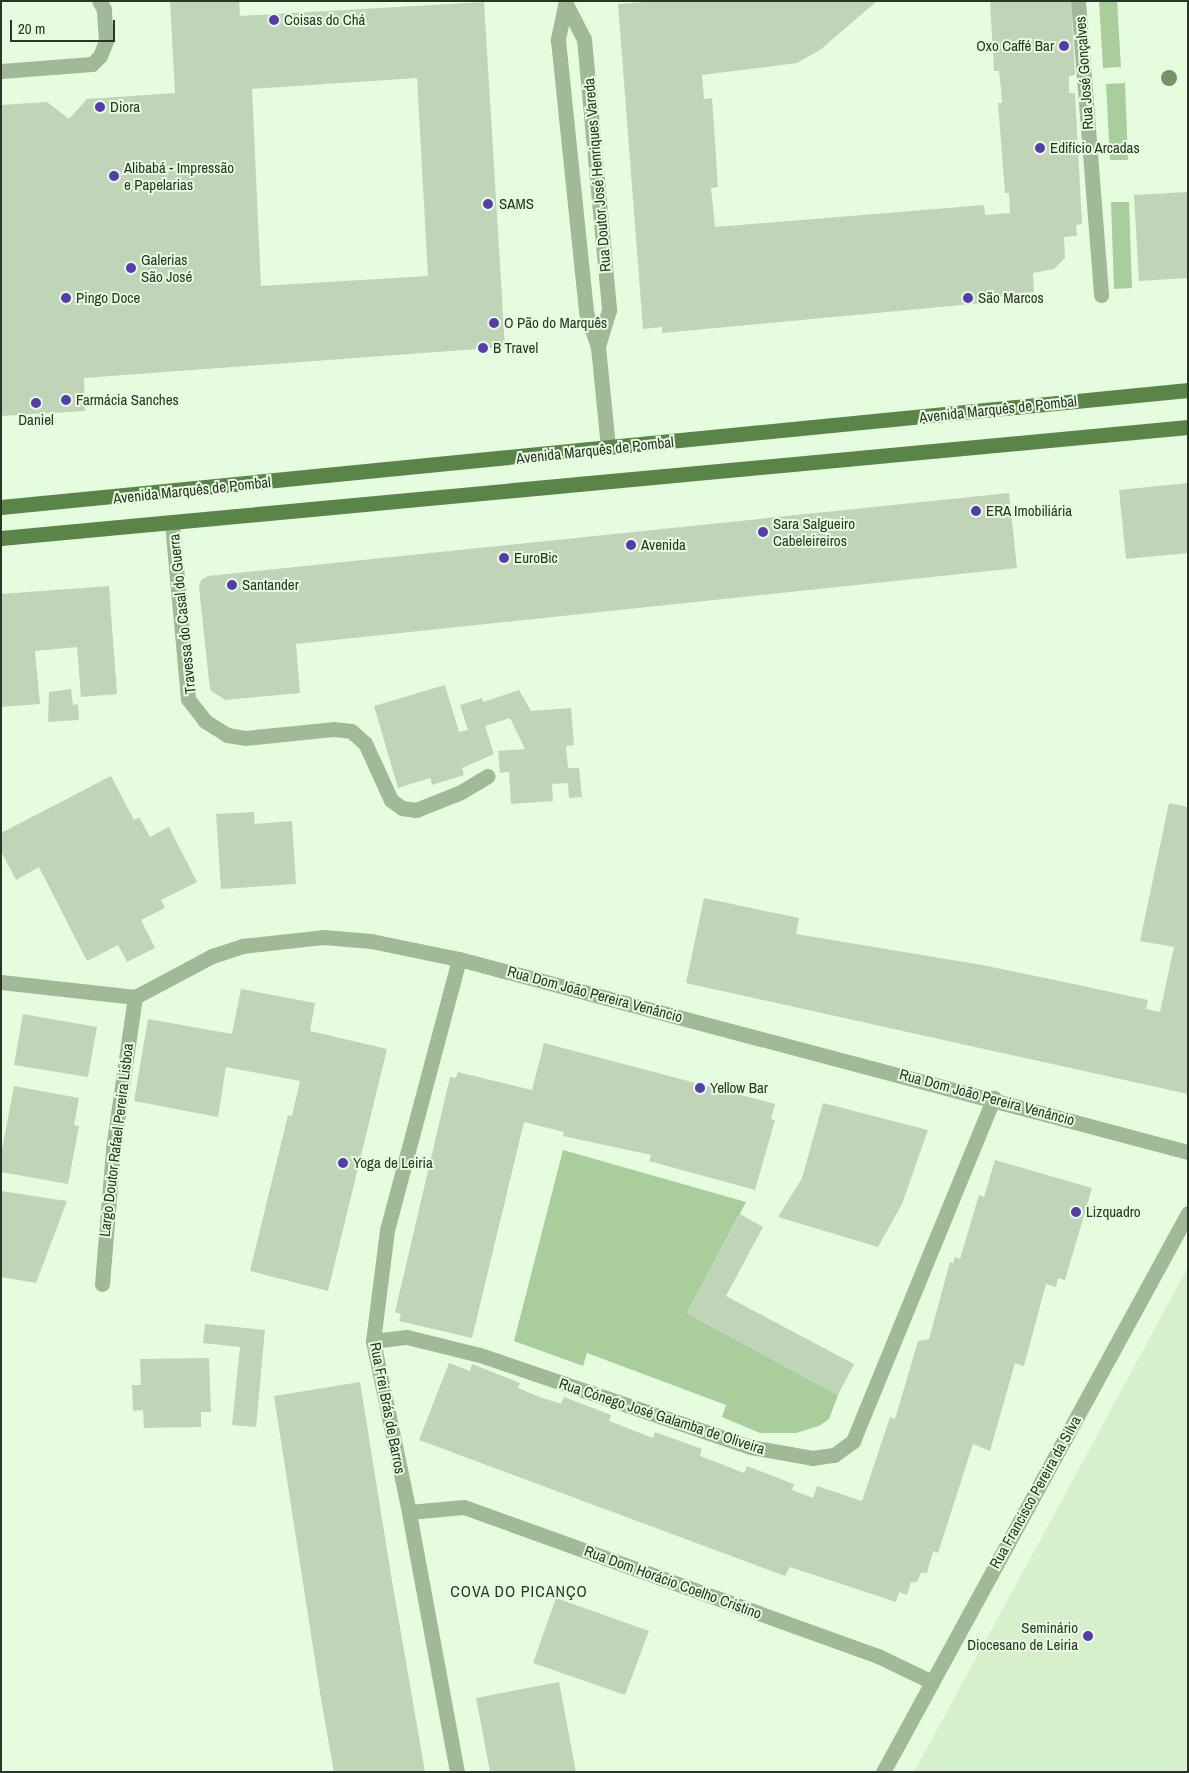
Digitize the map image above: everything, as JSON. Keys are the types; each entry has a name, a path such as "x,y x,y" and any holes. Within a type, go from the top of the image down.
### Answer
{"main road":[{"name":"Avenida Marquês de Pombal","path":"1,507 1188,390"},
{"name":"Avenida Marquês de Pombal","path":"1,538 1188,427"}],"street":[{"name":"Rua José Gonçalves","path":"1078,1 1101,295"},
{"path":"1,71 92,64 100,56 106,41 104,4"},
{"name":"Rua Doutor José Henriques Vareda","path":"567,4 558,40 586,312 598,347 608,448"},
{"name":"Rua Doutor José Henriques Vareda","path":"567,4 584,38 609,310 598,347"},
{"name":"Travessa do Casal do Guerra","path":"172,523 188,698 205,721 227,735 246,738 333,729 351,731 365,743 391,800 402,808 416,810 461,792 488,776"},
{"name":"Rua Dom João Pereira Venâncio","path":"135,997 212,956 242,946 323,937 371,941 459,959 994,1098 1188,1152"},
{"name":"Rua Frei Brás de Barros","path":"457,1772 409,1512 373,1341 387,1230 459,959"},
{"path":"1,982 135,997"},
{"name":"Largo Doutor Rafael Pereira Lisboa","path":"102,1284 113,1149 135,997"},
{"name":"Rua Cónego José Galamba de Oliveira","path":"373,1341 407,1337 480,1355 751,1447 812,1458 834,1455 853,1441 994,1098"},
{"name":"Rua Francisco Pereira da Silva","path":"883,1772 1188,1214"},
{"name":"Rua Dom Horácio Coelho Cristino","path":"409,1512 464,1507 878,1656 932,1682"}],"shaded area":[{"path":"1099,1 1117,1 1121,67 1103,68"},
{"path":"1125,83 1128,160 1110,160 1106,84"},
{"path":"1111,202 1129,202 1132,288 1114,289"},
{"path":"563,1150 746,1202 687,1313 838,1395 829,1419 819,1426 796,1433 760,1433 722,1417 726,1405 587,1353 583,1366 514,1341"},
{"name":"Seminário Diocesano de Leiria","path":"1188,1267 1188,1772 914,1772 1062,1500"}],"building":[{"path":"170,1 239,1 240,16 484,2 505,347 84,378 85,411 1,416 1,105 47,102 69,119 87,99 175,93","holes":["417,78 428,276 261,286 252,89"]},
{"path":"656,1 877,1 820,50 797,63 702,75 704,99 712,98 718,187 711,188 715,227 984,205 985,215 1010,213 1009,193 1005,193 998,103 1002,103 1001,89 999,71 994,71 990,1 1071,1 1075,75 1069,76 1069,93 1075,93 1082,224 1076,225 1077,236 1064,237 1065,258 1054,269 1033,273 1034,292 1018,293 1018,299 992,295 993,302 662,333 662,327 643,329 618,4"},
{"path":"1188,192 1188,278 1139,281 1134,195"},
{"path":"1188,483 1188,553 1126,559 1119,490"},
{"path":"1009,493 1017,568 296,644 300,693 225,700 210,690 199,587 201,580 208,576"},
{"path":"109,586 117,694 81,697 77,647 35,651 40,704 1,707 1,594"},
{"path":"445,685 459,732 468,730 460,705 482,698 483,702 519,690 531,711 571,708 574,745 566,746 568,768 579,768 582,797 569,798 568,783 552,784 553,801 511,804 509,772 500,773 498,751 525,749 510,718 485,726 494,754 462,768 464,775 432,785 430,778 398,788 374,706"},
{"path":"71,689 73,705 78,704 79,720 48,722 49,692"},
{"path":"111,776 134,820 139,817 150,837 169,827 197,882 161,900 165,908 141,920 155,948 127,962 118,945 87,961 39,867 16,880 1,851 1,833"},
{"path":"1169,803 1188,807 1188,1094 686,983 704,898 799,918 796,934 982,965 1074,984 1148,1000 1146,1009 1160,1012 1174,947 1140,941"},
{"path":"254,812 255,824 292,821 296,884 221,889 216,814"},
{"path":"241,989 315,1003 310,1031 387,1049 328,1291 250,1271 288,1115 292,1116 300,1081 226,1067 218,1117 134,1101 148,1019 232,1034"},
{"path":"23,1014 97,1027 88,1077 14,1065"},
{"path":"544,1043 775,1104 771,1119 775,1120 755,1190 649,1161 651,1155 563,1136 564,1132 524,1122 472,1338 399,1321 401,1314 395,1312 450,1077 456,1078 458,1072 532,1090"},
{"path":"14,1086 79,1098 74,1125 79,1126 68,1184 1,1172 1,1155"},
{"path":"823,1103 928,1130 902,1204 878,1247 778,1217 802,1178"},
{"path":"995,1160 1092,1188 1065,1280 1058,1278 1056,1287 1046,1284 1024,1366 1015,1363 990,1451 973,1444 938,1553 933,1551 927,1573 921,1573 917,1582 911,1582 907,1595 899,1592 896,1602 790,1567 785,1576 419,1440 449,1363 470,1371 472,1364 520,1383 518,1388 540,1397 561,1404 564,1397 611,1415 609,1421 653,1438 655,1432 702,1449 700,1456 744,1473 747,1466 794,1484 792,1490 813,1498 817,1486 862,1501 890,1417 895,1419 918,1341 929,1339 950,1262 953,1263 955,1257 960,1259 979,1195 984,1197"},
{"path":"1,1191 67,1201 36,1283 1,1277"},
{"path":"740,1214 763,1227 726,1296 854,1364 838,1395 687,1313"},
{"path":"205,1324 265,1330 256,1427 232,1425 240,1347 203,1343"},
{"path":"209,1358 211,1412 201,1412 201,1427 144,1428 143,1410 133,1411 132,1385 141,1385 140,1359"},
{"path":"360,1382 425,1772 334,1772 322,1705 274,1396"},
{"path":"556,1598 649,1631 625,1695 533,1663"},
{"path":"559,1682 576,1772 490,1772 476,1698"}],"place":[{"name":"Coisas do Chá","path":"274,20"},
{"name":"Oxo Caffé Bar","path":"1064,46"},
{"name":"Diora","path":"100,107"},
{"name":"Edifício Arcadas","path":"1040,148"},
{"name":"Alibabá - Impressão e Papelarias","path":"114,176"},
{"name":"SAMS","path":"488,204"},
{"name":"Galerias São José","path":"131,268"},
{"name":"Pingo Doce","path":"66,298"},
{"name":"São Marcos","path":"968,298"},
{"name":"O Pão do Marquês","path":"494,323"},
{"name":"B Travel","path":"483,348"},
{"name":"Farmácia Sanches","path":"66,400"},
{"name":"Daniel","path":"36,403"},
{"name":"ERA Imobiliária","path":"976,511"},
{"name":"Sara Salgueiro Cabeleireiros","path":"763,532"},
{"name":"Avenida","path":"631,545"},
{"name":"EuroBic","path":"504,558"},
{"name":"Santander","path":"232,585"},
{"name":"Yellow Bar","path":"700,1088"},
{"name":"Yoga de Leiria","path":"343,1163"},
{"name":"Lizquadro","path":"1076,1212"},
{"name":"Seminário Diocesano de Leiria","path":"1088,1636"}],"district":[{"name":"COVA DO PICANÇO","path":"519,1591"}]}
